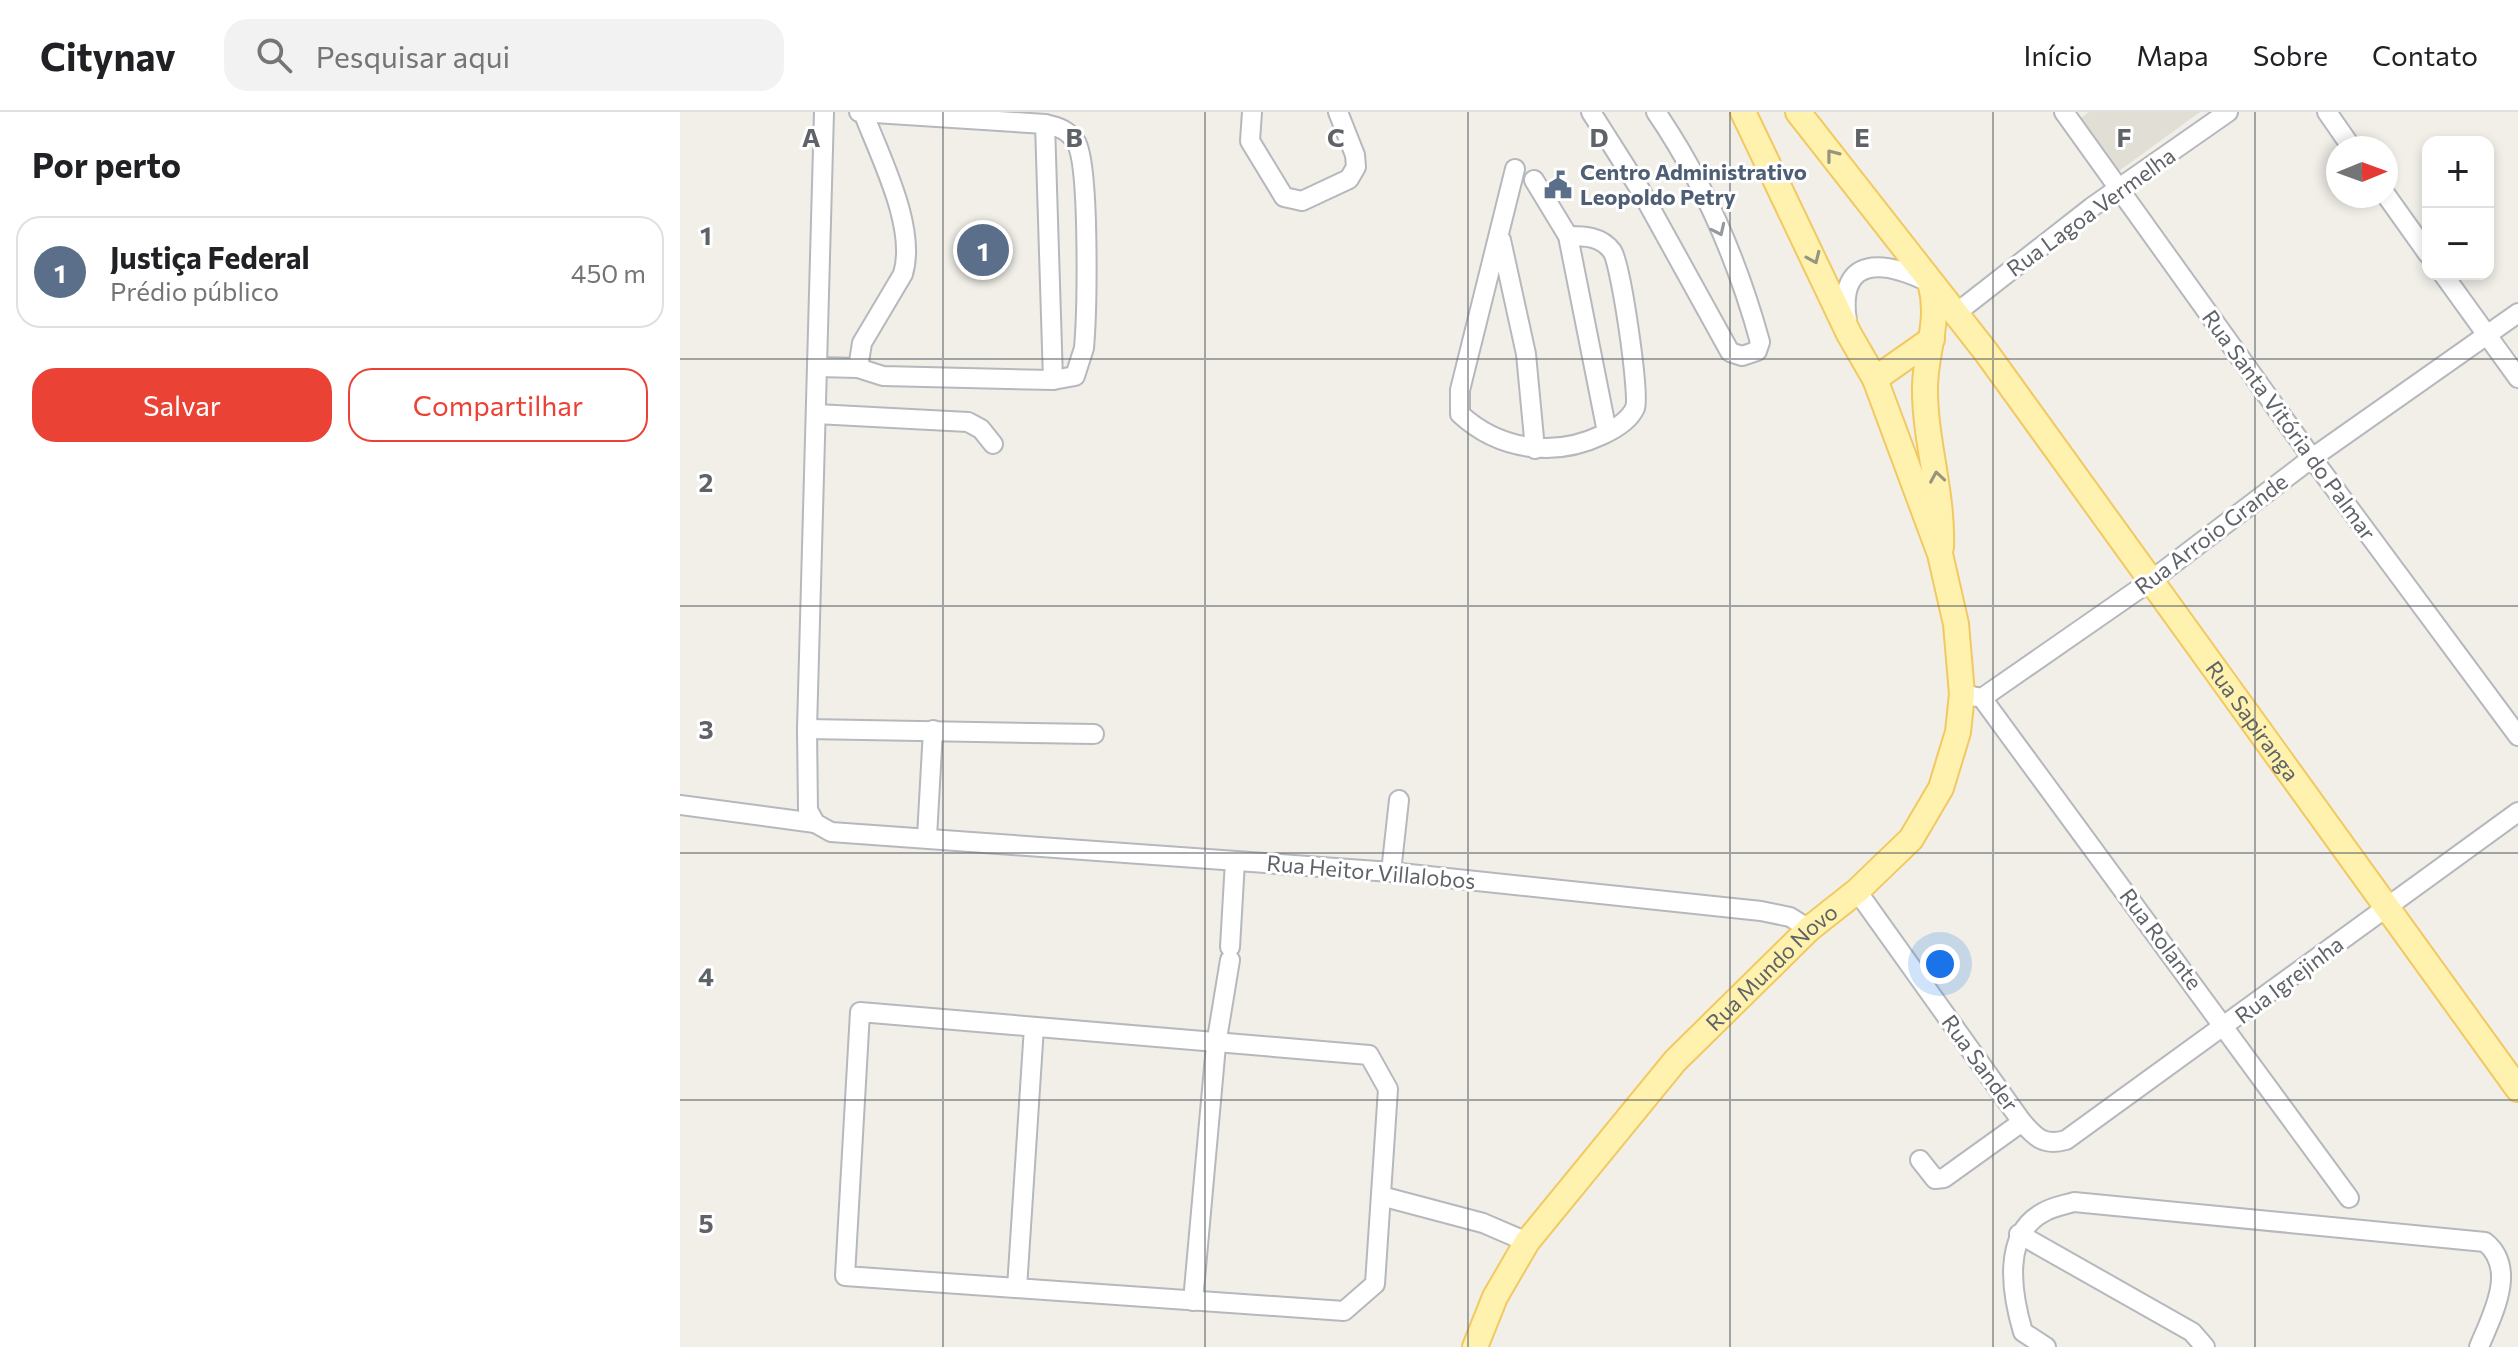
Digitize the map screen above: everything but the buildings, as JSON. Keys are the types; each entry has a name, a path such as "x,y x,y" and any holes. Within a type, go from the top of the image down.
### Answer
{"main road":[{"path":"1743,112 1849,334 1875,379 1932,339 1960,341 1986,352"},
{"name":"Rua Sapiranga","path":"1798,112 1986,352 2149,582 2518,1089"},
{"path":"1930,284 1935,302 1932,339"},
{"name":"Rua Mundo Novo","path":"1932,339 1926,399 1942,512 1940,554"},
{"name":"Rua Mundo Novo","path":"1475,1347 1495,1297 1527,1242 1675,1061 1809,929 1857,891 1911,839 1926,817 1950,763 1972,696 1940,554 1875,379"}],"street":[{"path":"815,823 808,810 807,729 824,112"},
{"path":"818,367 858,368 883,376 1053,380 1075,376 1084,348 1083,163 1069,134 1062,127 861,112 904,225 906,262 903,274 862,343 858,368"},
{"path":"1252,112 1250,141 1284,197 1302,201 1349,179 1356,167 1355,155 1338,112"},
{"path":"1591,112 1675,252 1730,352 1742,356 1757,351 1760,342 1741,277 1677,142 1656,112"},
{"name":"Rua Santa Vitória do Palmar","path":"2064,112 2312,458 2518,736"},
{"name":"Rua Lagoa Vermelha","path":"1955,314 2118,190 2228,112"},
{"path":"2327,112 2344,136"},
{"path":"1045,124 1053,380"},
{"path":"1515,169 1460,390 1460,414 1480,433 1535,449 1566,449 1607,432 1626,420 1635,408 1636,388 1620,271 1612,251 1594,237 1568,236"},
{"path":"1534,180 1568,236 1607,432"},
{"path":"2395,208 2422,246"},
{"path":"1500,233 1526,354 1535,449"},
{"path":"1849,334 1845,304 1848,287 1860,272 1883,266 1900,268 1930,284"},
{"path":"2447,280 2518,378"},
{"name":"Rua Arroio Grande","path":"1972,696 2149,582 2312,458 2518,313"},
{"path":"816,414 968,422 981,429 993,444"},
{"name":"Rua Rolante","path":"1972,696 2226,1027 2349,1198"},
{"path":"807,729 1094,734"},
{"path":"927,837 933,730"},
{"path":"1391,872 1399,800"},
{"name":"Rua Heitor Villalobos","path":"680,805 815,823 831,832 1391,872 1761,911 1790,917 1809,929"},
{"name":"Rua Igrejinha","path":"2057,1143 2066,1140 2226,1027 2518,812"},
{"path":"1193,1301 1216,1045 1230,954 1235,861"},
{"name":"Rua Sander","path":"1857,891 2022,1122 2037,1139 2057,1143"},
{"path":"860,1012 1216,1045 1369,1055 1388,1089 1375,1284 1344,1311 845,1276 860,1012"},
{"path":"1017,1288 1034,1027"},
{"path":"1920,1160 1935,1179 1944,1178 2022,1122"},
{"path":"1381,1196 1483,1223 1527,1242"},
{"path":"2046,1347 2023,1332 2011,1291 2019,1234 2042,1212 2074,1202 2485,1242 2496,1250 2501,1275 2499,1298 2479,1347"},
{"path":"2019,1234 2192,1332 2205,1347"}],"shaded area":[{"path":"2089,112 2200,112 2112,176 2074,123"}],"place":[{"name":"Centro Administrativo Leopoldo Petry","path":"1558,185"},
{"name":"Justiça Federal","path":"983,250"}]}
